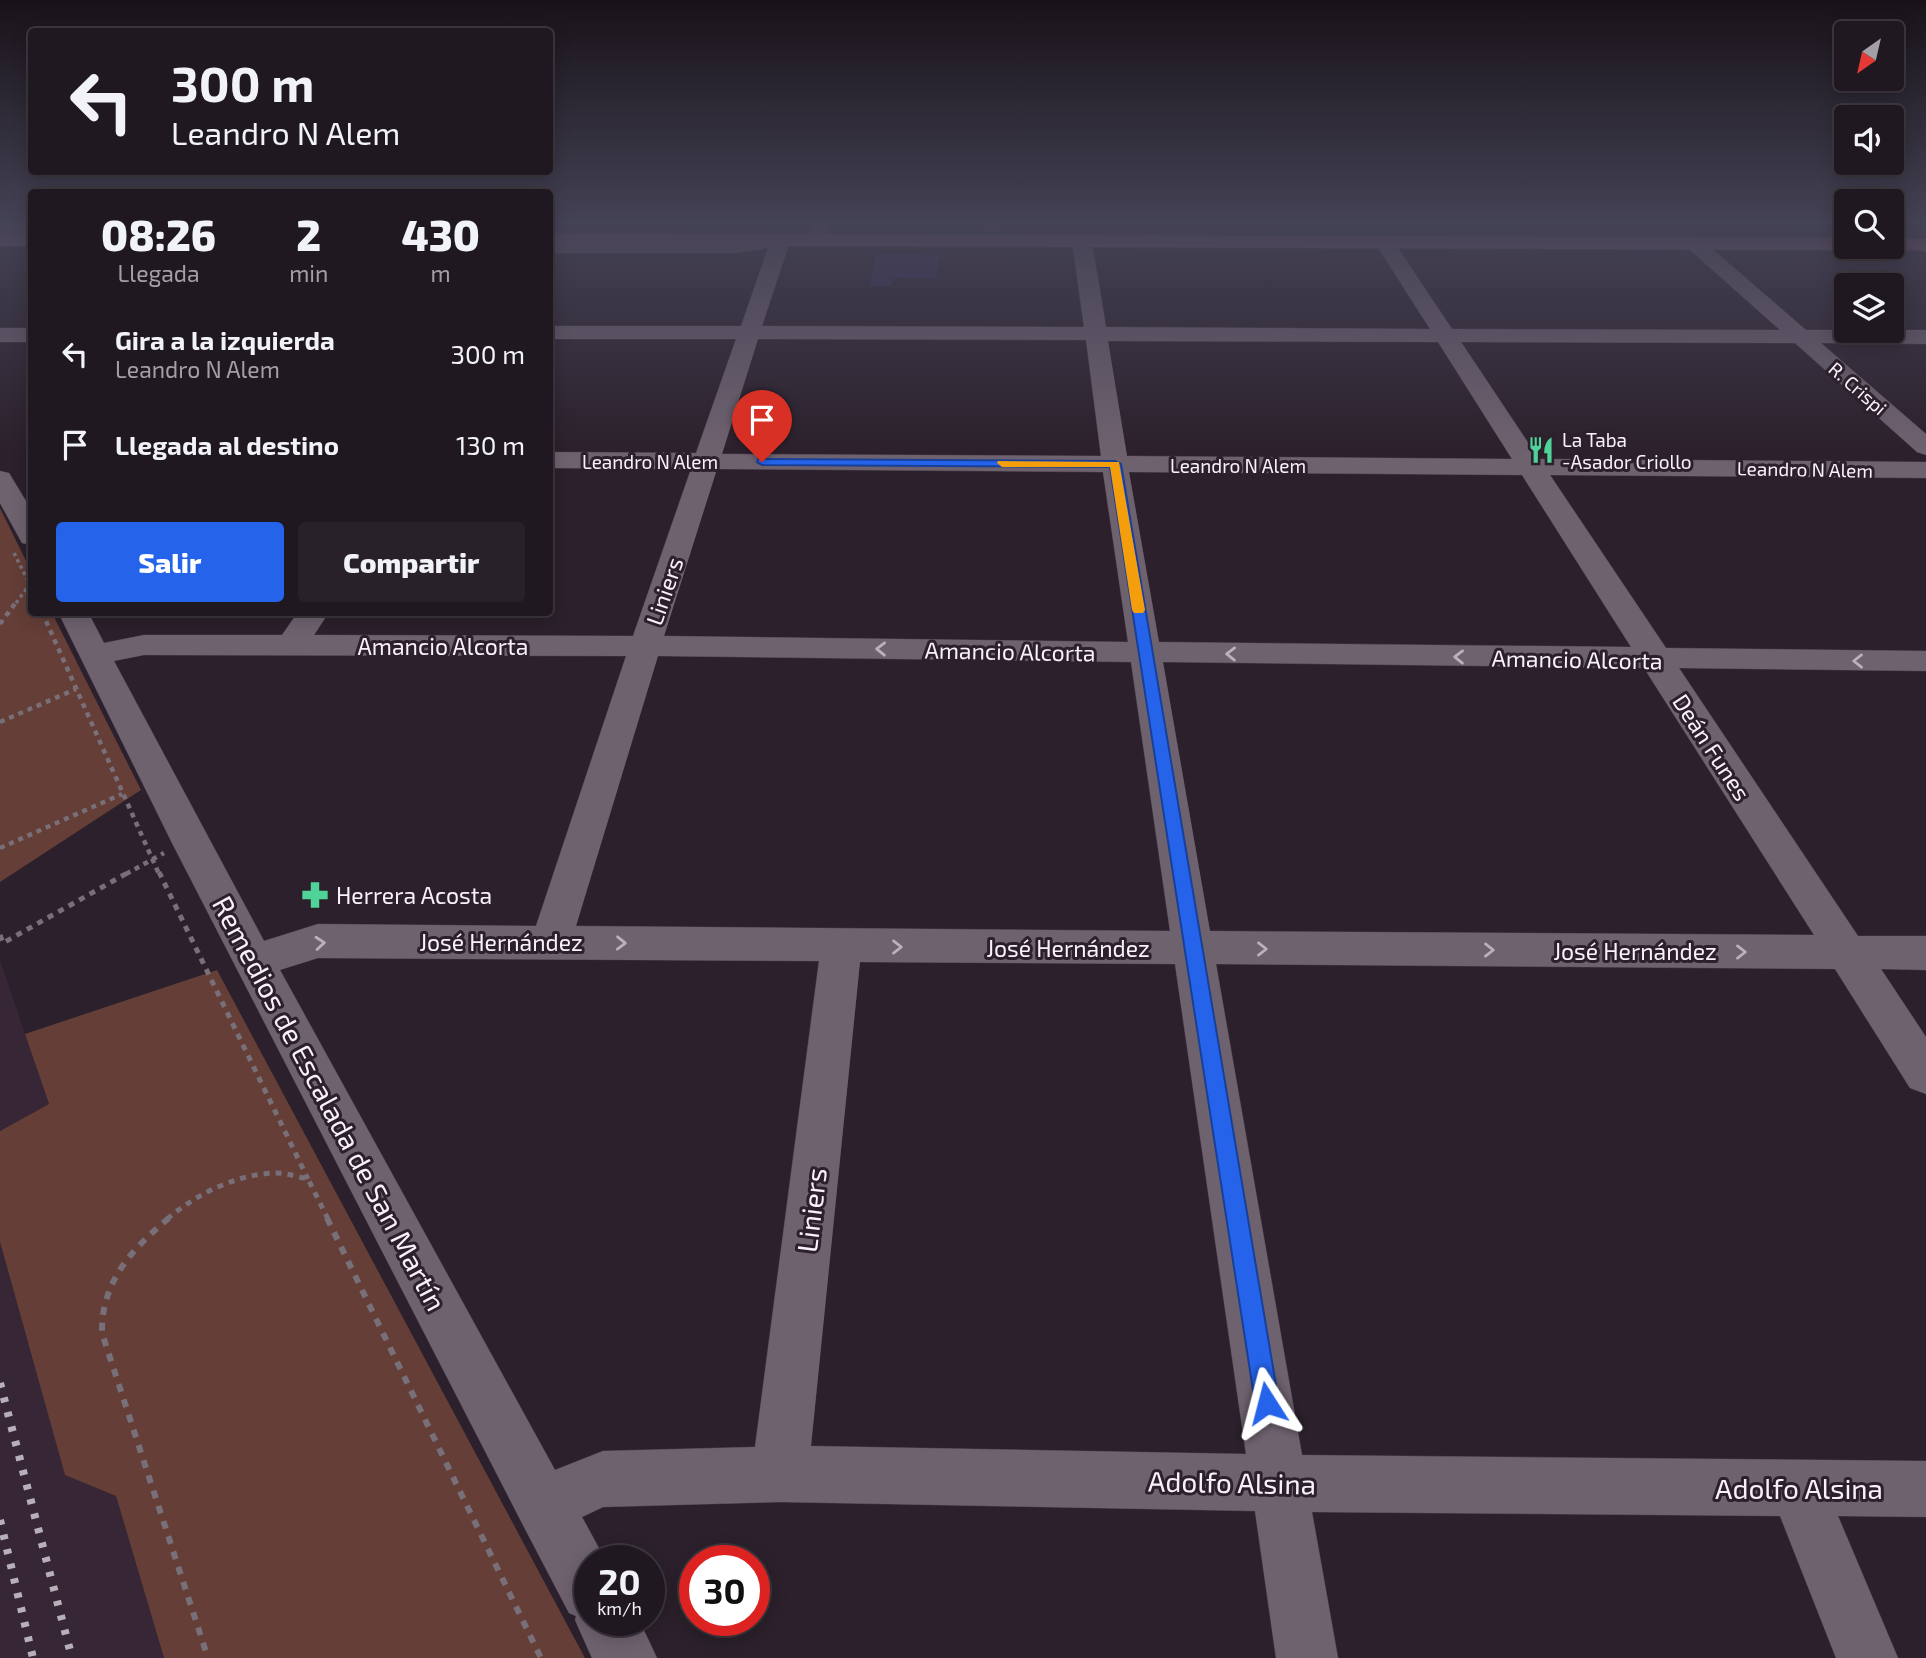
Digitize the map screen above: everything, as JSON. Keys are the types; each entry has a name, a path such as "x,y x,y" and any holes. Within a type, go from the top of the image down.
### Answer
{"street":[{"name":"Liniers","path":"551,941 760,299"},
{"path":"1090,299 1307,1658"},
{"name":"Deán Funes","path":"1424,299 1654,660 1926,1074"},
{"name":"R. Crispi","path":"1758,299 1926,447"},
{"path":"553,332 1926,337"},
{"path":"0,335 28,335"},
{"name":"Leandro N Alem","path":"553,460 1926,470"},
{"path":"0,479 22,544"},
{"name":"Remedios de Escalada de San Martín","path":"74,616 92,674 191,841 574,1562"},
{"path":"291,646 311,616"},
{"name":"Amancio Alcorta","path":"92,674 144,645 645,646 1654,660 1926,661"},
{"name":"José Hernández","path":"255,962 294,947 318,942 551,941 841,947 1926,953"},
{"name":"Liniers","path":"780,1474 841,947"},
{"name":"Adolfo Alsina","path":"544,1507 580,1487 603,1479 780,1474 1280,1483 1926,1489"},
{"path":"1797,1489 1867,1658"},
{"path":"613,1636 625,1658"}],"path":[{"path":"22,544 28,573"},
{"path":"0,624 28,591"},
{"path":"44,616 92,674 122,794 541,1658"},
{"path":"0,723 92,674"},
{"path":"0,849 122,794"},
{"path":"0,935 2,943 152,859 191,841"},
{"path":"208,1658 102,1333 103,1303 130,1256 157,1229 206,1192 254,1176 276,1173 308,1179"}],"shaded area":[{"path":"0,508 28,565 28,616 54,616 141,790 0,882"},
{"path":"0,960 49,1104 0,1131"},
{"path":"217,970 585,1658 164,1658 116,1496 65,1475 0,1242 0,1131 49,1104 25,1034"},
{"path":"0,1242 65,1474 116,1496 164,1658 0,1658"}],"railway":[{"path":"0,1383 72,1658"},
{"path":"0,1520 33,1658"}],"slow traffic":[{"path":"1002,463 1115,464 1138,610"}],"place":[{"name":"La Taba -Asador Criollo","path":"1541,450"},
{"name":"Herrera Acosta","path":"315,895"}],"route":[{"path":"762,462 1115,464 1267,1403"}]}
